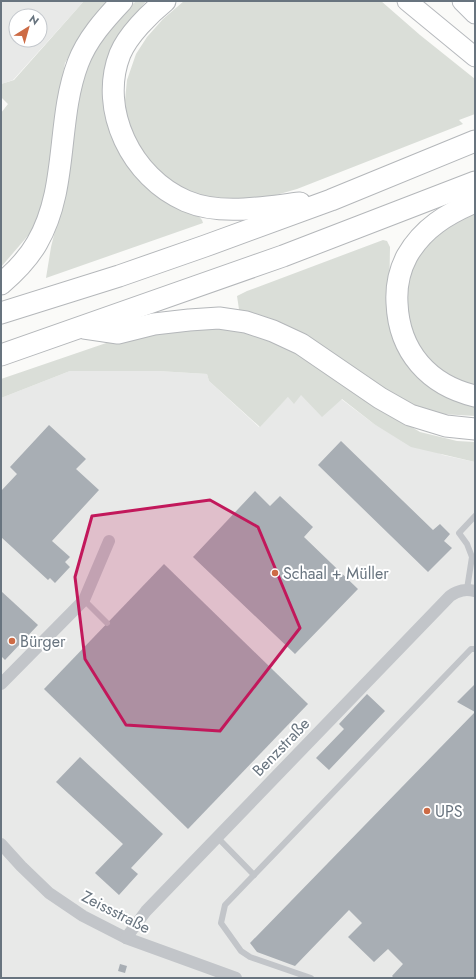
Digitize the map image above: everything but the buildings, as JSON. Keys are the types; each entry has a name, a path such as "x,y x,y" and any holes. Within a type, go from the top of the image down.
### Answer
{"highway":[{"path":"1,284 20,267 37,244 49,219 56,194 68,96 74,72 78,61 91,37 122,1"},
{"path":"165,1 131,36 121,53 115,70 113,92 115,111 122,134 134,159 150,177 167,191 186,201 207,208 250,208 331,200"},
{"path":"1,313 119,276 205,246 331,200 475,141"},
{"path":"1,355 283,256 475,182"},
{"path":"475,202 452,212 431,227 407,256 396,287 398,319 404,340 413,355 424,368 442,384 453,390 475,396"},
{"path":"81,327 118,333 154,324 188,320 219,318 246,322 273,331 301,344 380,398 410,415 446,426 475,429"}],"main road":[{"path":"407,1 475,57"},
{"path":"462,1 475,14"}],"street":[{"path":"1,684 84,600 109,541"},
{"name":"Benzstraße","path":"126,938 146,910 450,596 459,591 471,590"},
{"name":"Zeissstraße","path":"1,844 49,893 83,916 126,938 236,978"}],"lane":[{"path":"471,590 472,557 467,544 459,533 475,516"},
{"path":"84,600 107,623"},
{"path":"311,978 250,957 240,951 221,923 225,905 471,649 475,650"},
{"path":"216,837 254,875"}],"highlighted area":[{"path":"210,500 258,527 300,628 220,731 126,725 85,659 75,577 92,516"}],"shaded area":[{"path":"1,1 84,1 48,41 48,8 8,8 8,48 42,48 13,80 1,84"},
{"path":"84,1 107,1 87,26 65,63 53,134 49,184 32,231 1,267 1,113 8,104 1,97 1,84 14,80 42,48 48,48 48,42"},
{"path":"136,1 146,1 127,26 121,152 131,171 145,186 163,200 196,213 203,223 46,278 57,223 73,108 85,64 117,19"},
{"path":"184,1 381,1 420,35 475,79 475,114 459,120 463,124 297,189 262,199 229,204 186,193 142,157 126,116 125,100 127,80 136,54 147,37 163,19"},
{"path":"475,212 475,386 448,376 428,362 408,326 406,284 418,254 434,237 451,224"},
{"path":"383,240 387,241 390,247 389,306 392,329 475,404 475,416 441,414 413,406 240,316 237,296"},
{"path":"221,326 287,345 420,432 457,441 475,442 475,462 411,447 374,424 342,399 322,417 301,395 294,404 288,397 260,427 209,381 207,374 158,371 70,371 1,398 1,379 115,340 147,331"},
{"path":"70,371 158,371 207,374 209,381 259,427 288,397 301,395 341,399 374,424 443,455 475,462 475,978 1,978 1,398"}],"place":[{"name":"Schaal + Müller","path":"275,573"},
{"name":"Bürger","path":"12,641"},
{"name":"UPS","path":"427,811"}]}
